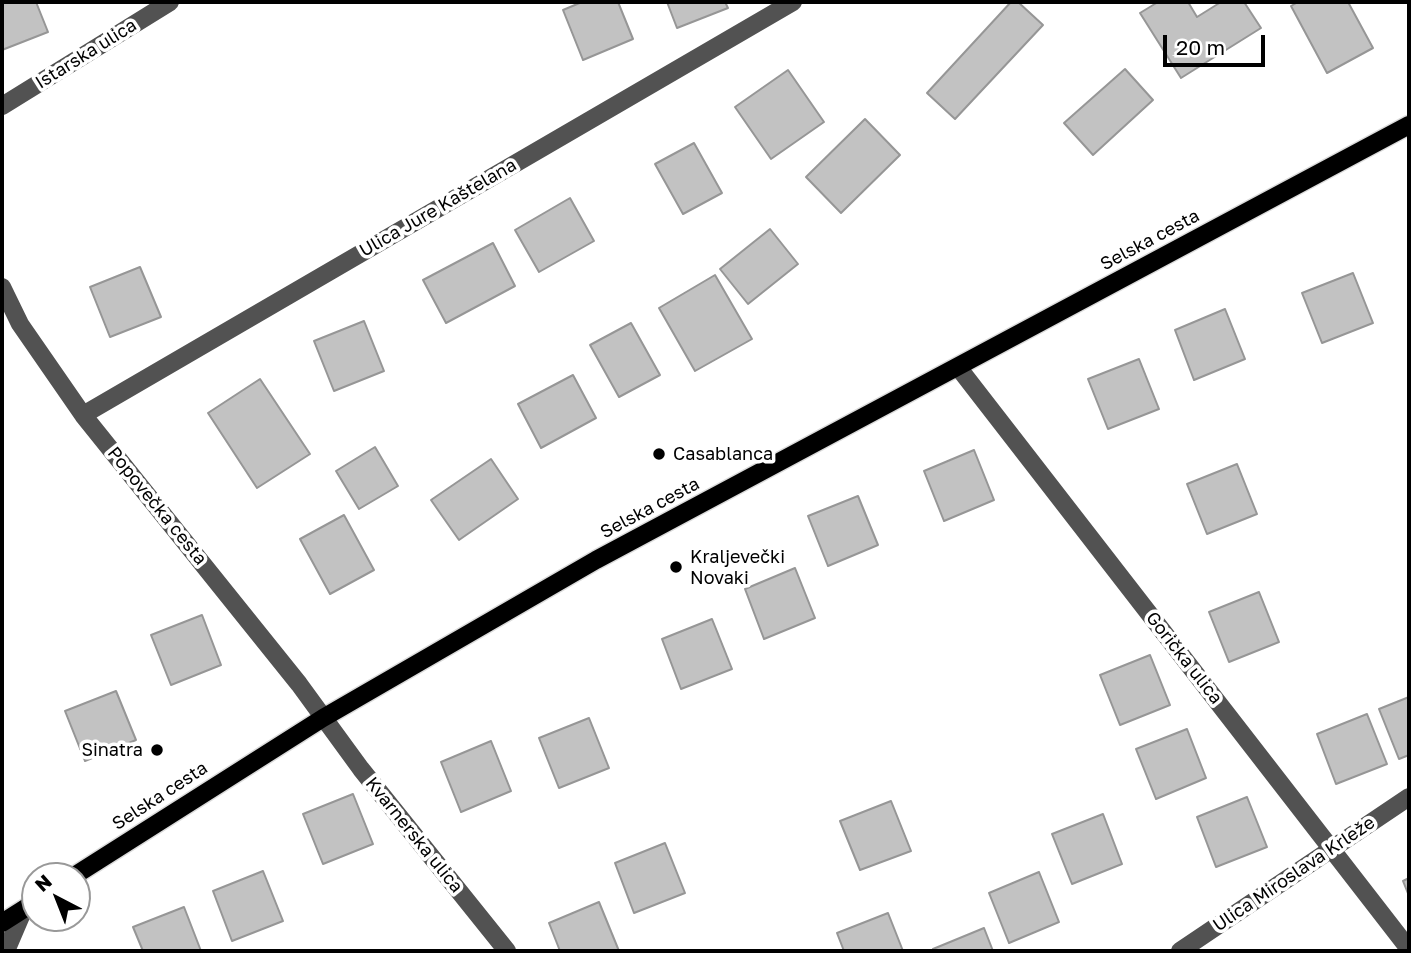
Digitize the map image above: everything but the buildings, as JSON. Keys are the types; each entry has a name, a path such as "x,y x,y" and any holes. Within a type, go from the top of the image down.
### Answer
{"main road":[{"name":"Selska cesta","path":"91,866 323,718 596,560 1409,125"},
{"path":"2,923 21,910"}],"street":[{"name":"Istarska ulica","path":"2,106 170,2"},
{"name":"Ulica Jure Kaštelana","path":"83,415 793,2"},
{"name":"Popovečka cesta","path":"2,287 20,324 83,415 323,718"},
{"name":"Gorička ulica","path":"958,367 1409,949"},
{"name":"Kvarnerska ulica","path":"323,718 360,769 507,951"},
{"name":"Ulica Miroslava Krleže","path":"1180,951 1409,797"},
{"path":"6,951 21,921"}],"place":[{"name":"Casablanca","path":"659,454"},
{"name":"Kraljevečki Novaki","path":"676,567"},
{"name":"Sinatra","path":"157,750"}]}
